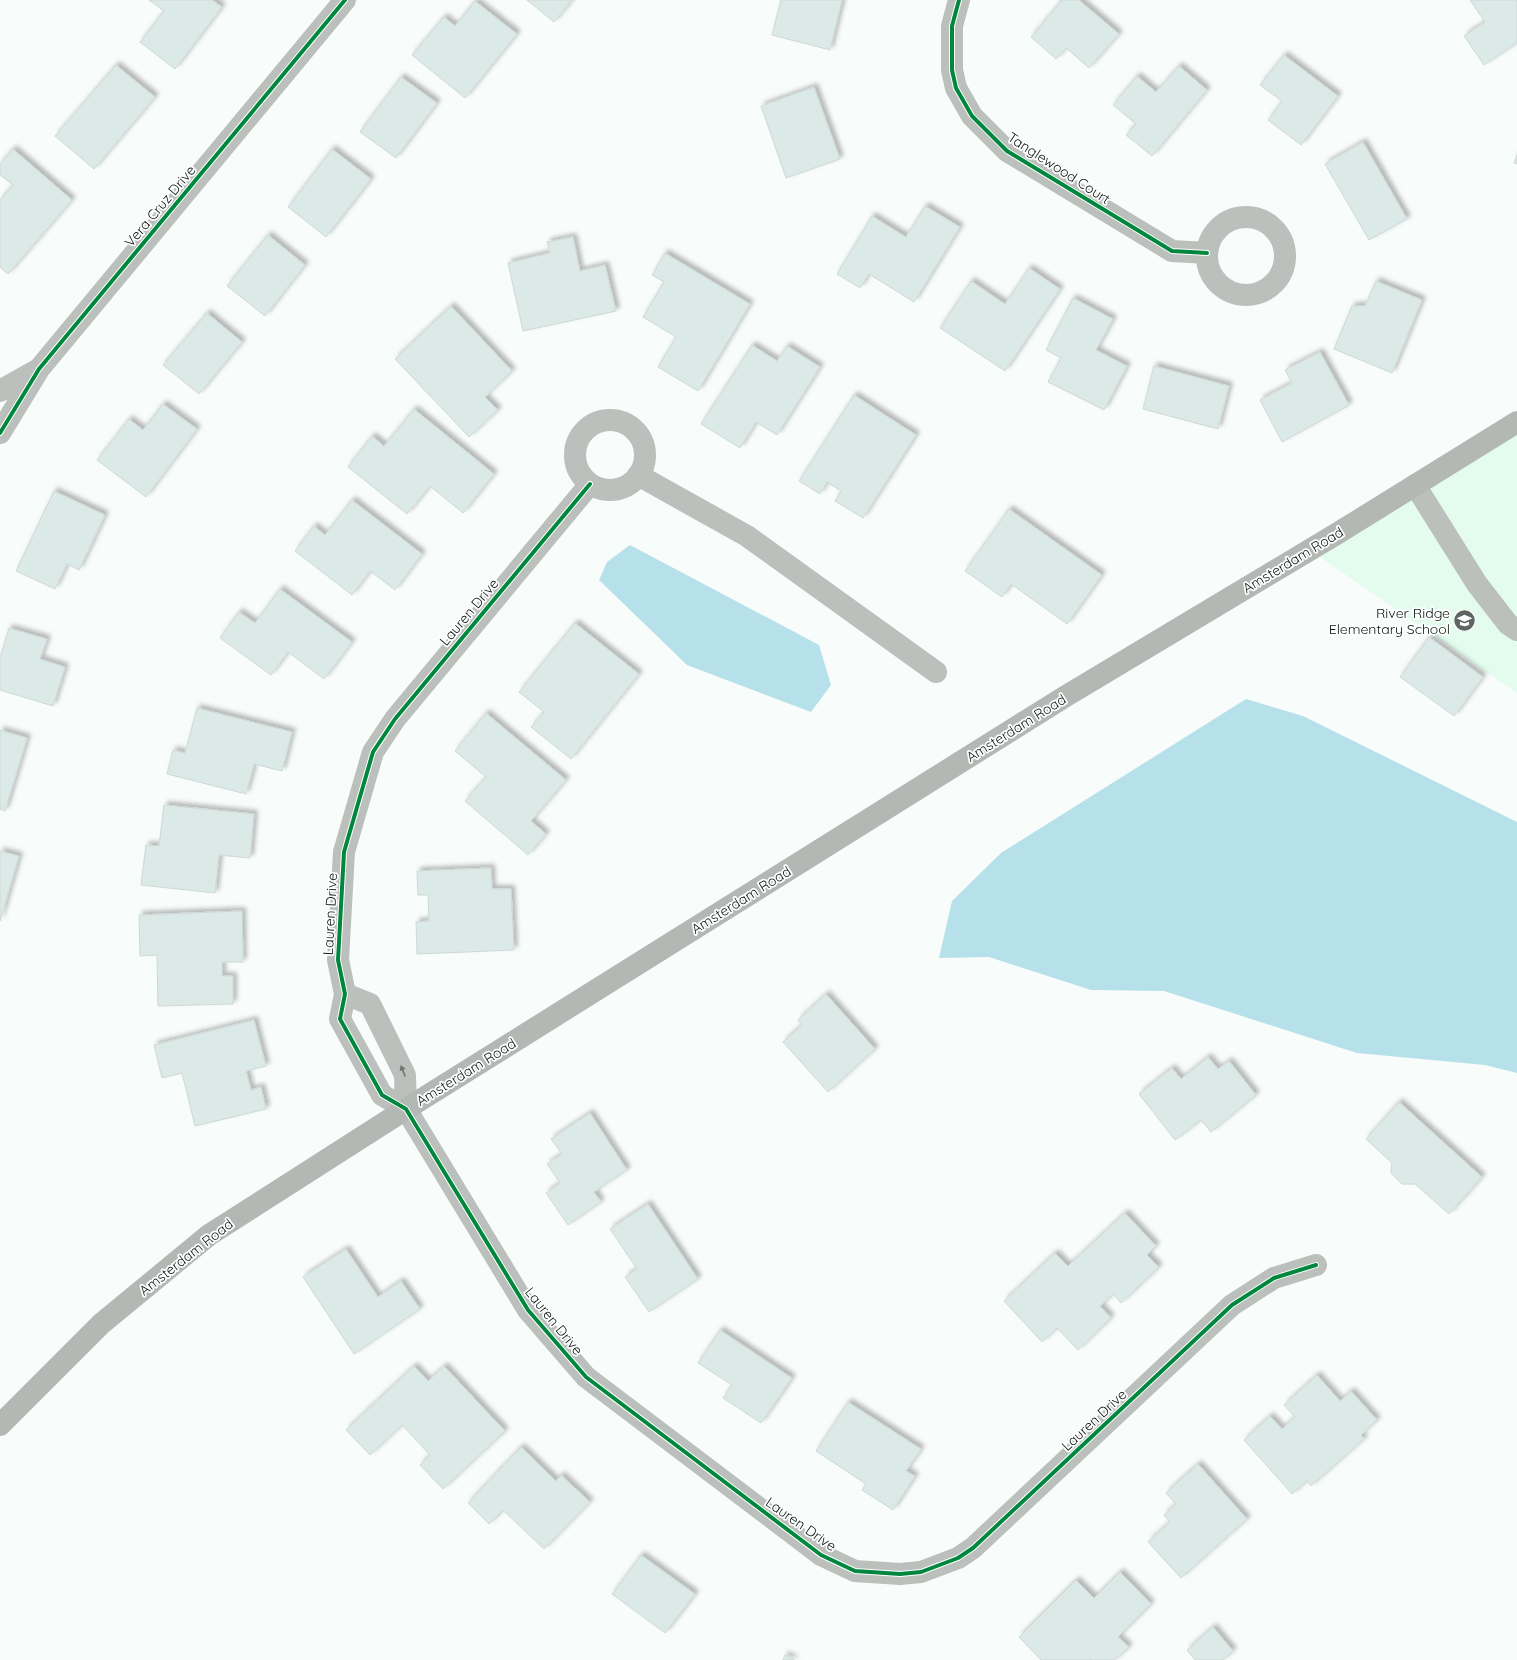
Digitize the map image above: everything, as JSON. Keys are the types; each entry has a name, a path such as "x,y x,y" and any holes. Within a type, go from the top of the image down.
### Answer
{"main road":[{"name":"Amsterdam Road","path":"0,1425 102,1324 209,1235 406,1109 1066,696 1338,533 1517,422"}],"street":[{"name":"Vera Cruz Drive","path":"0,433 39,369 345,0"},
{"name":"Tanglewood Court","path":"959,0 952,26 952,70 956,88 972,116 1006,151 1172,251 1207,253"},
{"path":"0,391 39,369"},
{"path":"616,420 626,424 636,431 642,441 645,452 644,464 638,475 631,483 622,488 611,490 600,489 590,484 582,476 577,465 575,454 578,442 584,432 593,425 604,421 616,420"},
{"path":"638,475 747,536 936,672"},
{"name":"Lauren Drive","path":"406,1109 382,1096 340,1019 345,994 338,960 344,852 373,752 395,719 590,484"},
{"path":"1415,485 1477,584 1508,624 1517,630"},
{"name":"Lauren Drive","path":"345,994 370,1004 405,1075 406,1109 528,1310 586,1377 821,1555 855,1571 900,1574 921,1572 958,1558 973,1548 1232,1305 1274,1278 1316,1265"}],"shaded area":[{"name":"River Ridge Elementary School","path":"1517,422 1517,693 1310,550"}],"water":[{"path":"630,545 819,645 831,685 811,712 687,665 599,580 607,562"},
{"path":"1246,699 1303,716 1517,822 1517,1073 1485,1065 1357,1053 1164,991 1091,990 989,957 939,958 952,901 1001,853"}],"building":[{"path":"149,0 212,0 222,7 175,69 140,42 164,11"},
{"path":"527,0 572,0 554,22"},
{"path":"781,0 842,0 830,50 772,35"},
{"path":"1062,0 1079,0 1119,34 1089,68 1066,48 1056,59 1031,37"},
{"path":"1470,0 1517,0 1517,43 1484,65 1464,36 1485,22"},
{"path":"475,1 517,34 465,98 412,55 444,17 455,26"},
{"path":"1284,55 1338,96 1301,145 1268,120 1282,101 1260,85"},
{"path":"116,65 155,97 94,169 55,136"},
{"path":"1179,66 1207,90 1152,156 1126,135 1136,124 1113,105 1137,76 1156,92"},
{"path":"401,77 437,103 396,158 360,132"},
{"path":"814,87 840,159 786,178 761,106"},
{"path":"1363,142 1407,219 1369,240 1325,164"},
{"path":"13,149 72,200 8,274 0,267 0,200 13,185 0,175 0,164"},
{"path":"332,149 371,179 326,237 288,207"},
{"path":"1517,155 1517,164 1514,163"},
{"path":"925,206 960,227 914,302 869,274 860,288 837,274 872,216 906,237"},
{"path":"268,235 305,265 265,316 227,286"},
{"path":"573,237 580,271 605,265 616,311 523,331 508,263 550,253 547,242"},
{"path":"665,253 750,304 698,391 658,367 676,337 643,317 664,282 652,275"},
{"path":"1029,268 1060,289 1005,371 940,328 971,281 1005,304"},
{"path":"1376,281 1422,300 1392,373 1334,349 1352,306 1365,306"},
{"path":"1073,298 1113,319 1096,350 1127,366 1104,410 1048,382 1061,358 1046,350"},
{"path":"451,306 512,371 485,397 498,410 469,437 395,359"},
{"path":"207,313 242,342 199,394 163,365"},
{"path":"752,345 777,361 787,346 820,367 777,435 756,422 740,448 701,424"},
{"path":"1320,352 1349,405 1282,442 1260,400 1292,383 1285,370"},
{"path":"1154,366 1229,386 1218,429 1143,409"},
{"path":"854,395 916,435 863,518 835,501 841,491 827,482 820,494 799,481"},
{"path":"163,404 197,429 146,497 97,460 129,419 143,430"},
{"path":"414,409 494,474 463,513 430,486 407,514 348,467 372,436 384,446"},
{"path":"54,491 105,515 79,570 67,564 55,589 16,571"},
{"path":"352,500 422,554 395,590 370,571 352,595 295,551 314,526 325,535"},
{"path":"1009,509 1102,575 1067,624 1011,584 1002,597 965,571"},
{"path":"280,589 352,642 324,679 288,652 271,675 220,638 239,612 255,623"},
{"path":"575,623 639,674 571,759 531,727 544,712 519,692"},
{"path":"9,628 47,639 40,659 65,667 53,706 0,690 0,658"},
{"path":"1429,637 1483,677 1454,716 1400,677"},
{"path":"197,708 292,732 282,771 254,764 246,794 167,774 173,750 185,753"},
{"path":"486,713 566,780 531,821 546,834 528,855 465,801 486,777 455,751"},
{"path":"0,730 27,738 5,811 0,809"},
{"path":"164,805 254,814 250,858 219,855 215,893 141,885 146,845 159,846"},
{"path":"0,851 19,856 0,921"},
{"path":"491,868 492,889 511,889 514,950 417,954 416,922 429,921 428,895 418,895 417,871"},
{"path":"242,911 243,962 222,962 222,976 233,976 233,1004 158,1006 157,955 140,956 139,915"},
{"path":"826,994 875,1049 828,1092 783,1042 802,1025 798,1020"},
{"path":"254,1020 266,1066 246,1071 251,1090 261,1087 266,1109 195,1126 182,1073 162,1078 154,1045"},
{"path":"1208,1057 1218,1069 1229,1061 1256,1095 1211,1132 1201,1120 1175,1140 1139,1094 1172,1068 1181,1079"},
{"path":"1399,1102 1482,1177 1449,1214 1415,1184 1402,1184 1391,1173 1392,1163 1366,1139"},
{"path":"590,1113 627,1170 594,1192 601,1202 568,1225 546,1193 560,1183 547,1164 562,1154 551,1139"},
{"path":"648,1204 698,1279 649,1312 625,1277 637,1269 610,1229"},
{"path":"1125,1213 1156,1246 1147,1255 1159,1267 1121,1303 1113,1294 1100,1306 1111,1318 1078,1350 1057,1328 1042,1342 1004,1301 1055,1253 1068,1266"},
{"path":"346,1249 378,1297 401,1281 420,1309 354,1354 303,1277"},
{"path":"720,1330 792,1378 761,1423 723,1398 732,1385 698,1363"},
{"path":"414,1366 428,1381 444,1366 505,1431 443,1489 420,1465 430,1455 402,1425 370,1455 346,1430"},
{"path":"1317,1375 1340,1401 1351,1391 1377,1420 1361,1435 1364,1439 1311,1486 1307,1481 1292,1494 1244,1440 1270,1416 1282,1429 1295,1417 1284,1405"},
{"path":"848,1402 921,1449 906,1471 915,1476 893,1510 862,1490 866,1484 816,1451"},
{"path":"521,1447 556,1481 561,1475 590,1502 544,1549 503,1510 489,1524 468,1503"},
{"path":"1198,1464 1247,1519 1181,1578 1148,1542 1170,1522 1164,1515 1176,1504 1166,1493"},
{"path":"641,1555 695,1594 665,1633 612,1594"},
{"path":"1120,1572 1151,1604 1118,1637 1129,1647 1115,1660 1041,1660 1019,1637 1076,1580 1094,1598"},
{"path":"1213,1627 1233,1651 1223,1660 1195,1660 1187,1650"},
{"path":"785,1655 795,1660 783,1660"}],"cycle path":[{"path":"0,433 39,369 345,0"},
{"path":"959,0 952,26 952,70 956,88 972,116 1007,151 1172,251 1207,253"},
{"path":"590,484 395,719 373,752 344,852 338,960 345,994 340,1019 382,1095 406,1109 528,1310 586,1377 821,1555 855,1571 900,1574 921,1572 958,1558 973,1548 1232,1305 1274,1278 1316,1265"}],"place":[{"name":"River Ridge Elementary School","path":"1465,621"}]}
